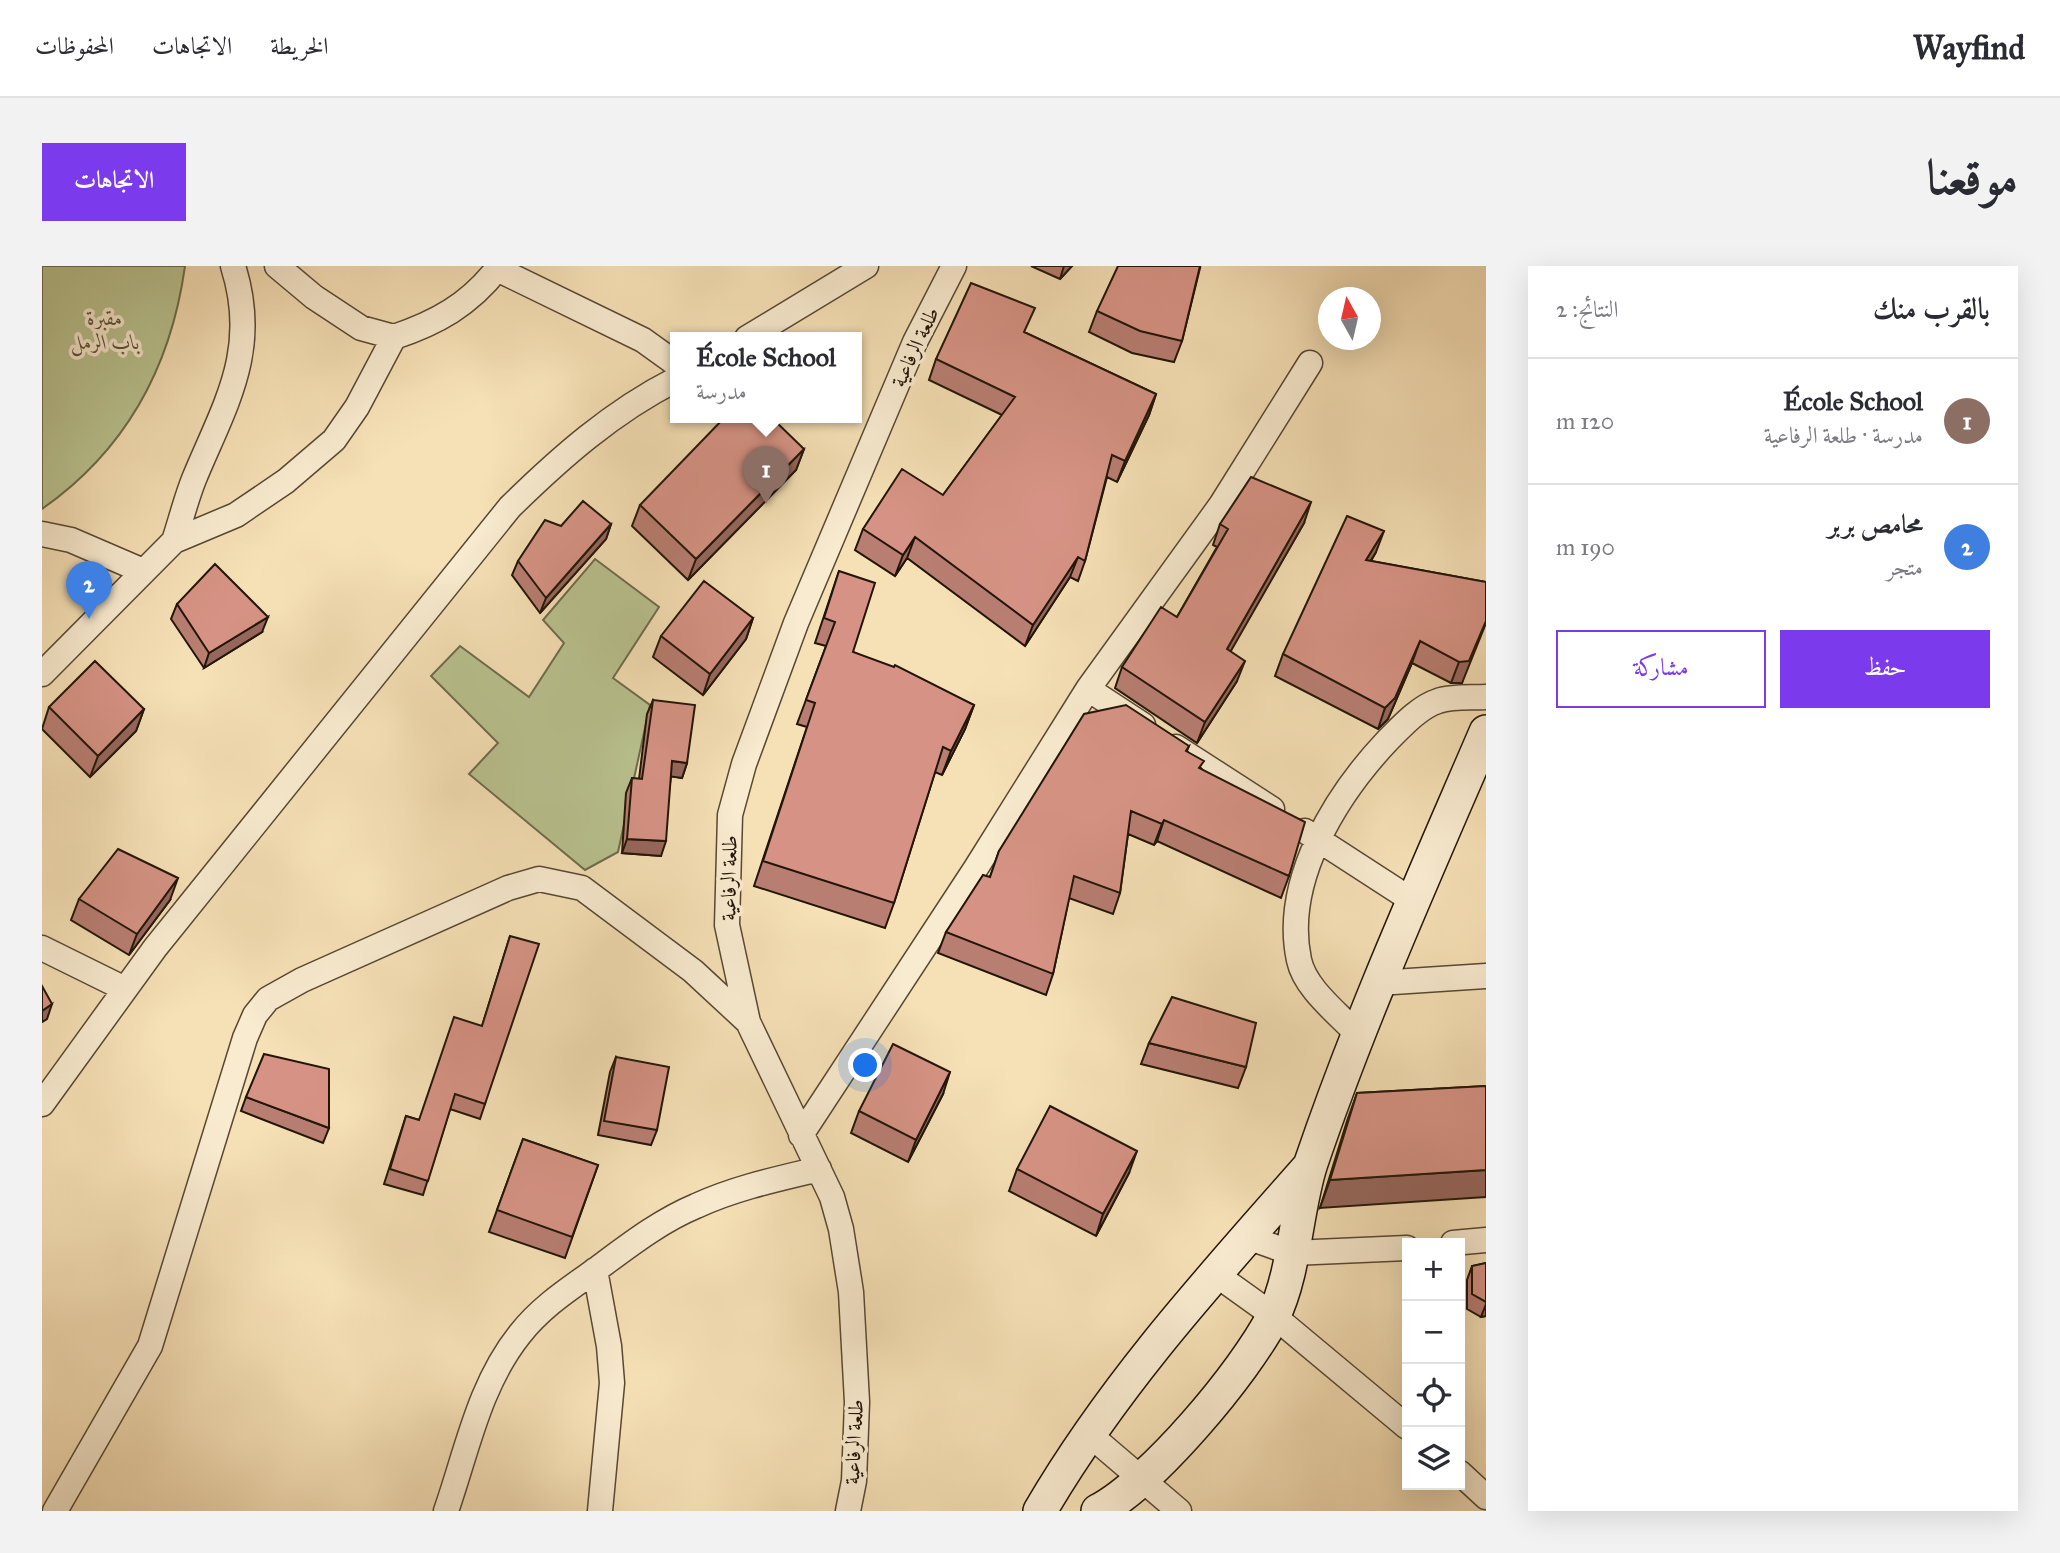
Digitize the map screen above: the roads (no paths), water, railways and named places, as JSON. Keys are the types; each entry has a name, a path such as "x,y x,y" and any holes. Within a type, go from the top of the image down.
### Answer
{"street":[{"path":"174,541 194,481 239,370 243,339 233,266"},
{"path":"277,266 314,297 361,328 394,337 433,324 480,292 498,268 643,340 670,359"},
{"path":"757,332 866,266"},
{"name":"طلعة الرفاعية","path":"848,1511 854,1481 857,1402 851,1292 841,1229 832,1196 748,1022 727,925 730,815 744,764 796,622 915,342 954,266"},
{"path":"42,674 174,541 236,515 286,481 334,440 363,397 394,337"},
{"path":"801,1135 976,869 1088,690 1221,505 1310,363"},
{"path":"42,1104 125,989 510,507 548,470 624,408 670,383"},
{"path":"42,534 71,540 143,571"},
{"path":"1088,690 1413,901"},
{"path":"1358,1035 1314,989 1299,961 1298,903 1317,838 1361,768 1404,724 1438,701 1486,697"},
{"path":"1098,1511 1143,1481 1237,1369 1274,1316 1292,1253 1310,1166 1378,983 1486,732"},
{"path":"55,1511 150,1346 245,1038 255,1015 268,999 302,980 508,888 539,879 582,888 693,971 748,1022"},
{"path":"42,947 125,989"},
{"path":"1378,983 1486,976"},
{"path":"1051,1505 1090,1435 1139,1364 1214,1273 1310,1166"},
{"path":"446,1511 474,1418 519,1335 559,1295 643,1235 695,1206 750,1186 819,1169"},
{"path":"1247,1237 1292,1253 1402,1248"},
{"path":"1465,1242 1486,1240"},
{"path":"595,1270 610,1346 612,1383 600,1511"},
{"path":"1214,1273 1274,1316 1402,1423"},
{"path":"1090,1435 1179,1511"},
{"path":"1465,1478 1486,1497"}],"place":[{"name":"École School","path":"766,504"},
{"name":"محامص بربر","path":"89,619"}],"park label":[{"name":"مقبرة باب الرمل","path":"105,330"}]}
